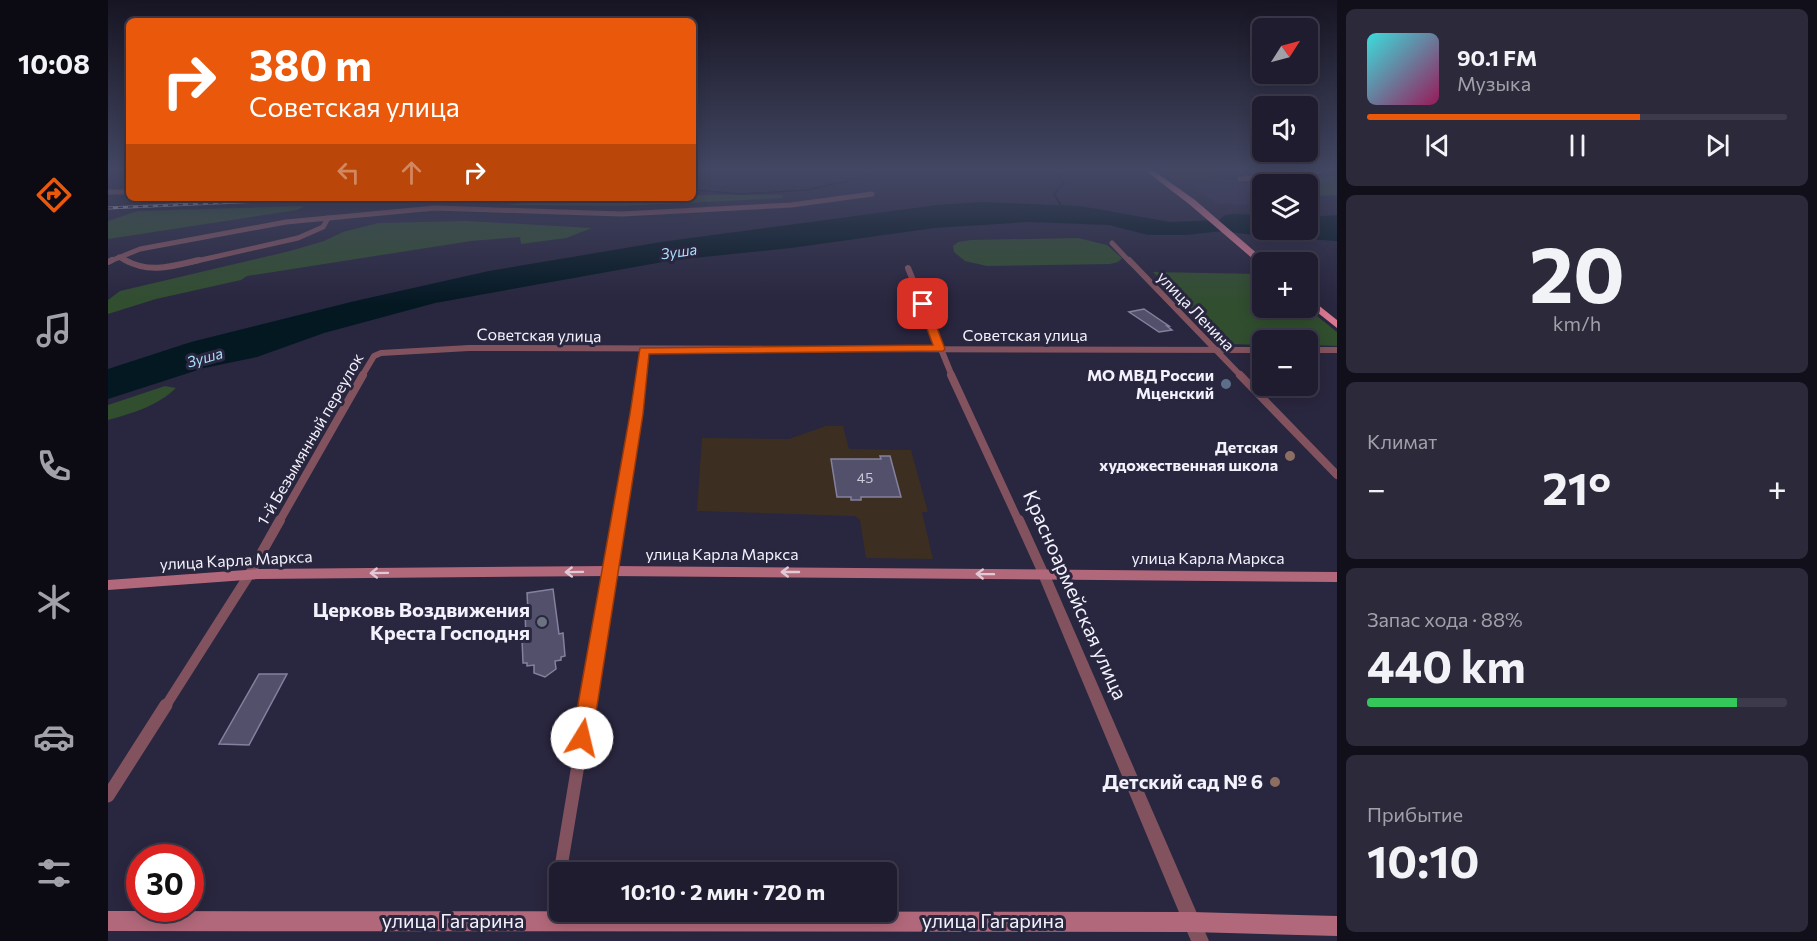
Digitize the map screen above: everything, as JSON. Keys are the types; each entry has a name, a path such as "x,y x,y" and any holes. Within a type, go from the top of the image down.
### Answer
{"main road":[{"path":"1207,215 1252,253"},
{"path":"1318,309 1337,325"},
{"name":"улица Карла Маркса","path":"108,585 249,575 610,571 1337,577"},
{"name":"улица Гагарина","path":"108,921 549,921"},
{"name":"улица Гагарина","path":"897,922 1192,922 1337,926"}],"street":[{"path":"108,262 151,247 286,222 361,215"},
{"path":"118,258 135,266 157,270 298,238 322,227 328,218"},
{"name":"улица Ленина","path":"1112,243 1337,475"},
{"name":"Красноармейская улица","path":"908,268 939,349 1044,575 1200,941"},
{"name":"Советская улица","path":"392,352 469,348 1252,350"},
{"path":"562,862 637,414 644,350"},
{"path":"1318,350 1337,350"},
{"name":"1-й Безымянный переулок","path":"108,796 249,575 374,356 392,352"}],"shaded area":[{"path":"826,426 843,426 849,449 911,450 928,512 922,512 933,559 866,558 860,520 855,516 697,511 702,438 789,439"}],"green space":[{"path":"126,215 265,215 108,239 108,221"},
{"path":"466,221 592,228 566,238 521,244 520,237 471,241 247,276 241,280 156,299 108,314 108,300 120,291 290,251 324,241 343,232 378,223"},
{"path":"1078,238 1107,245 1122,258 1110,264 987,266 965,261 954,252 953,246 958,242 971,240"},
{"path":"1153,272 1252,274 1252,318 1318,317 1337,332 1337,346 1318,345 1318,330 1252,330 1252,345 1227,344"},
{"path":"165,386 176,388 153,404 108,420 108,405"}],"water":[{"name":"Зуша","path":"863,215 1130,215 1170,222 1219,220 1226,215 1252,215 1252,235 1223,231 1186,235 1148,235 1109,225 1029,222 934,228 791,248 674,260 435,303 324,333 257,357 204,368 108,399 108,369 191,342 355,301 489,271 661,242"},
{"path":"1337,215 1337,241 1318,240 1318,216"}],"building":[{"path":"1144,309 1172,330 1159,332 1129,312"},
{"path":"880,456 890,456 901,497 861,497 861,500 851,500 851,497 837,497 831,459 881,459"},
{"name":"Церковь Воздвижения Креста Господня","path":"553,589 559,634 563,633 565,656 555,661 556,669 545,677 534,673 534,665 527,666 527,663 523,663 522,639 526,639 527,593"},
{"path":"259,674 287,674 249,745 219,744"}],"place":[{"name":"МО МВД России Мценский","path":"1226,384"},
{"name":"Детская художественная школа","path":"1290,456"},
{"name":"Церковь Воздвижения Креста Господня","path":"542,622"},
{"name":"Детский сад № 6","path":"1275,782"}],"route":[{"path":"582,738 637,414 644,350 939,349 923,304"}]}
